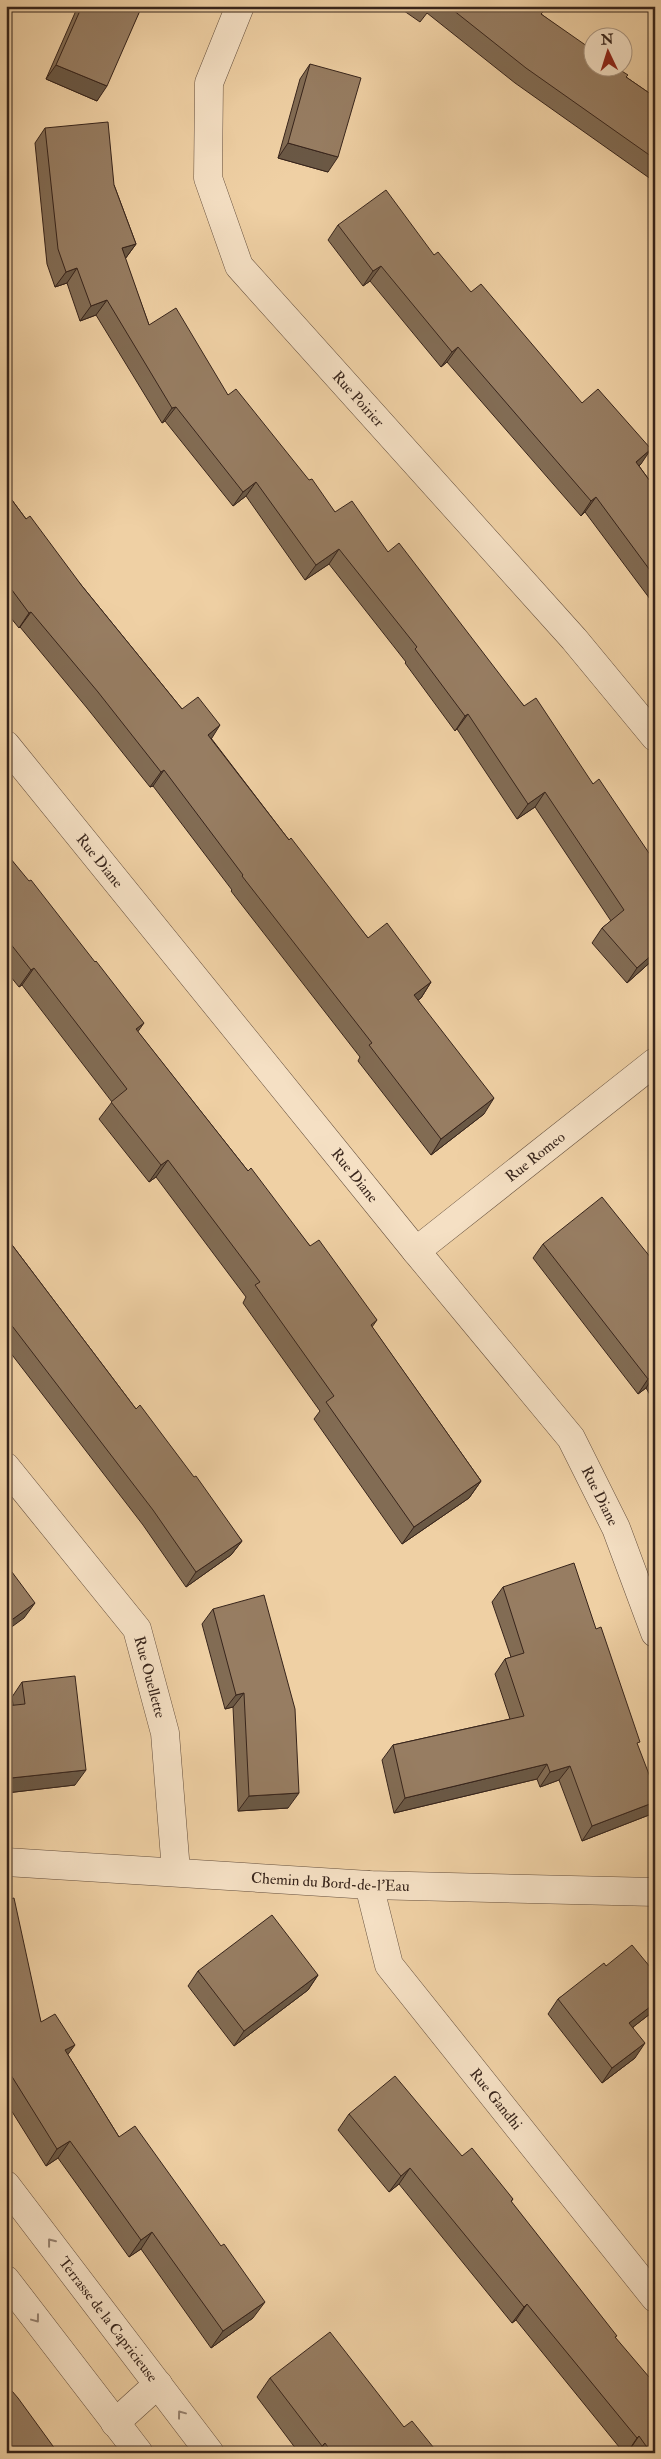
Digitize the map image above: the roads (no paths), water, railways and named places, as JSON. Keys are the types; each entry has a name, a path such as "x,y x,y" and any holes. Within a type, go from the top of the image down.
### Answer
{"street":[{"name":"Rue Poirier","path":"240,6 209,83 208,178 239,266 567,632 655,737"},
{"name":"Rue Diane","path":"6,745 416,1251 571,1438 616,1528 655,1633"},
{"name":"Rue Romeo","path":"416,1251 655,1062"},
{"name":"Rue Ouellette","path":"6,1467 137,1629 165,1733 176,1871"},
{"name":"Chemin du Bord-de-l'Eau","path":"6,1862 176,1871 369,1885 652,1896"},
{"name":"Rue Gandhi","path":"369,1885 389,1965 655,2298"},
{"name":"Terrasse de la Capricieuse","path":"6,2185 210,2453"},
{"path":"6,2280 139,2453"},
{"path":"115,2423 158,2384"}]}
